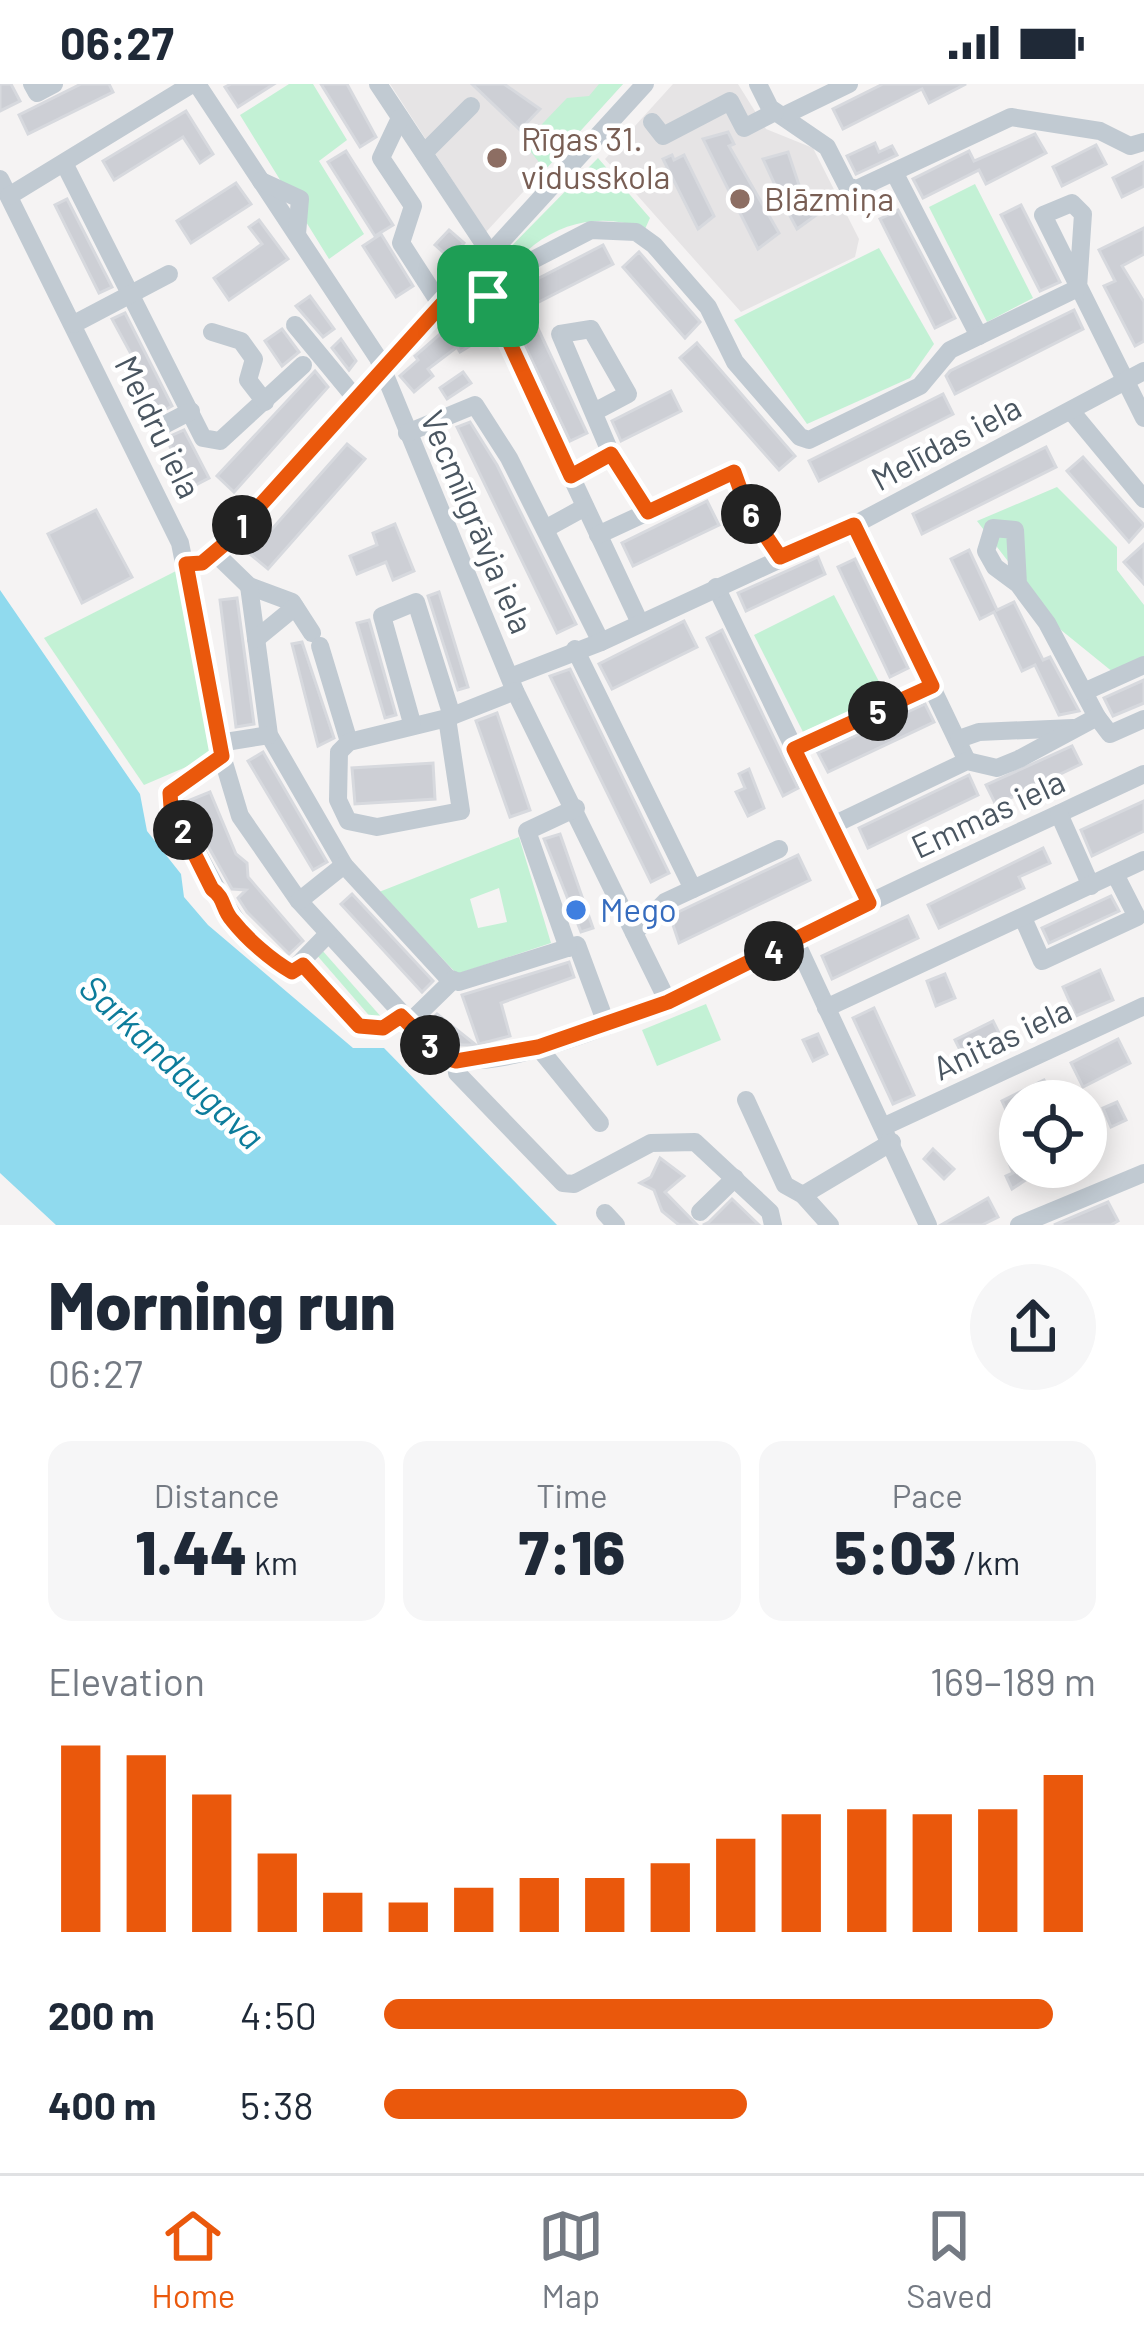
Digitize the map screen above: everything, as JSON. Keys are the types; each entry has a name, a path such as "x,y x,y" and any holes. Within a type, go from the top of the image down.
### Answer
{"street":[{"path":"32,84 37,93 55,84"},
{"path":"4,188 64,163 195,84"},
{"name":"Vecmīlgrāvja iela","path":"195,84 378,358 513,684 668,1002"},
{"path":"378,84 490,253"},
{"path":"186,564 202,563 216,554 644,84"},
{"path":"758,84 779,114 826,147 847,186 857,189 1011,116 1100,131 1130,146 1144,142"},
{"path":"652,122 663,136 730,101 744,128 849,84"},
{"path":"424,153 471,106"},
{"path":"400,118 381,158 413,206 401,243 440,305"},
{"path":"64,163 190,411 211,443 266,402 303,365"},
{"path":"894,172 979,336"},
{"name":"Meldru iela","path":"4,188 166,510 186,564 231,797 251,838 299,902 405,1020 442,1057 456,1061 457,1073 563,1183 574,1184 651,1143 695,1142 735,1178"},
{"path":"488,296 530,262 592,230 636,232 654,244 708,307 735,362 800,437 809,440 920,386 950,350 1078,288 1135,376 1144,418"},
{"path":"470,273 488,296 640,623"},
{"path":"74,324 169,274"},
{"path":"295,325 357,400"},
{"path":"596,411 628,394 591,329 581,326 560,334 611,454 648,512"},
{"path":"212,332 241,340 254,358 248,380 266,402"},
{"name":"Melīdas iela","path":"449,717 575,649 601,642 854,525 1135,376"},
{"path":"407,434 476,405 601,642"},
{"path":"164,425 190,411"},
{"path":"1072,411 1078,425 1144,499"},
{"path":"571,476 611,454"},
{"path":"598,535 734,472 747,508 780,557"},
{"path":"544,529 585,507"},
{"path":"854,525 967,761"},
{"path":"216,554 248,586 273,591 295,607 316,640 350,742"},
{"path":"1018,584 1111,734 1144,719"},
{"path":"248,586 269,735 344,866 453,980 460,982 577,945 607,1026"},
{"path":"716,586 869,903"},
{"path":"412,723 382,616 416,602 449,717 462,802 454,817 377,827 348,821 338,800 339,752 350,742 449,717"},
{"path":"256,639 295,607"},
{"path":"575,649 693,889"},
{"path":"1086,691 1144,665"},
{"path":"794,749 932,686"},
{"path":"832,825 967,761 997,768 1097,717"},
{"path":"959,739 979,732 1075,728"},
{"path":"269,735 221,749 170,793 171,807 212,889 223,896 229,917 282,967 294,972 328,934"},
{"name":"Emmas iela","path":"456,1061 538,1047 668,1002 1144,774"},
{"path":"568,948 527,831 576,808"},
{"path":"1059,814 1091,886"},
{"path":"634,933 664,902 779,849"},
{"path":"826,1008 1144,860"},
{"path":"299,902 344,866"},
{"path":"1023,918 1042,961 1137,917 1135,891 1115,874"},
{"path":"795,940 928,1225"},
{"path":"303,965 359,1026 383,1028 405,1020 453,980"},
{"name":"Anitas iela","path":"799,1225 809,1201 888,1134 1144,1006"},
{"path":"538,1047 600,1123"},
{"path":"746,1100 785,1185 809,1201 830,1225"},
{"path":"1019,1225 1144,1173"},
{"path":"700,1212 735,1178 770,1212 773,1225"}],"shaded area":[{"name":"Rīgas 31. vidusskola","path":"390,84 623,84 486,232"},
{"name":"Blāzmiņa","path":"673,84 738,84 766,129 813,148 859,239 855,257 741,312 605,159"}],"green space":[{"path":"289,84 313,84 347,140 319,161 364,234 329,259 240,115"},
{"path":"599,84 623,84 545,170 524,143 567,98 589,96"},
{"path":"598,158 650,218 645,229 601,221 573,225 534,245 490,283 485,273"},
{"path":"975,184 1033,298 987,322 929,207"},
{"path":"879,248 934,344 910,378 807,424 734,320"},
{"path":"1057,487 1117,547 1117,570 1144,605 1144,659 1114,673 1061,630 977,521"},
{"path":"176,571 214,755 144,785 44,638"},
{"path":"834,595 886,695 803,732 754,635"},
{"path":"519,837 551,943 457,974 379,892","holes":["499,888 507,922 478,928 470,899"]},
{"path":"321,949 383,1019 373,1020 315,953"},
{"path":"706,1004 721,1040 657,1066 642,1030"}],"water":[{"name":"Sarkandaugava","path":"0,590 140,794 147,831 181,874 184,897 208,925 353,1048 384,1048 557,1225 56,1225 0,1173"}],"building":[{"path":"0,84 11,84 20,101 0,111"},
{"path":"81,84 109,84 113,92 28,134 19,115"},
{"path":"274,84 238,107 225,87"},
{"path":"321,84 347,84 376,137 360,147"},
{"path":"472,84 504,84 540,109 520,130"},
{"path":"883,84 966,84 929,103 922,89 843,129 833,109"},
{"path":"186,111 213,154 200,163 183,137 114,180 103,161"},
{"path":"728,132 734,144 729,146 779,233 758,249 703,139"},
{"path":"1035,134 1046,153 986,184 979,170 923,198 913,179 969,151 974,161"},
{"path":"875,143 879,152 892,146 897,155 856,174 847,156"},
{"path":"1096,145 1106,164 1062,186 1053,167"},
{"path":"346,151 393,225 375,236 328,162"},
{"path":"788,152 800,188 781,198 763,159"},
{"path":"672,155 674,160 684,155 714,216 698,229 663,159"},
{"path":"1144,162 1144,186 1122,197 1113,178"},
{"path":"236,183 251,204 191,243 177,221"},
{"path":"67,199 112,287 99,293 55,205"},
{"path":"813,202 819,213 797,229 789,214"},
{"path":"1021,205 1060,282 1040,291 1001,215"},
{"path":"898,210 955,318 935,328 880,219"},
{"path":"259,220 288,259 229,300 214,278 262,244 249,227"},
{"path":"1144,228 1144,254 1122,266 1144,302 1144,341 1135,346 1104,286 1115,281 1099,250"},
{"path":"449,230 464,243 451,259 435,245"},
{"path":"381,234 413,286 396,297 363,246"},
{"path":"603,245 613,264 527,308 518,289"},
{"path":"639,252 700,322 685,338 623,267"},
{"path":"310,296 334,329 323,337 296,306"},
{"path":"1074,310 1083,329 955,394 946,376 950,371"},
{"path":"125,313 172,406 152,417 125,370 136,363 112,319"},
{"path":"471,320 483,338 460,352 457,347 428,369 433,376 414,392 400,376 418,360 415,356 440,334"},
{"path":"535,322 587,433 570,441 518,331"},
{"path":"282,329 299,352 282,366 265,341"},
{"path":"341,339 356,361 349,370 332,348"},
{"path":"697,343 795,456 779,470 680,358"},
{"path":"315,371 328,387 234,492 217,476"},
{"path":"463,372 471,383 447,399 440,388"},
{"path":"671,391 681,411 621,441 612,421"},
{"path":"943,394 953,414 819,481 809,461"},
{"path":"470,422 497,465 576,624 557,633 457,427"},
{"path":"184,430 209,478 190,488 166,438"},
{"path":"347,444 365,459 268,569 250,554"},
{"path":"1046,447 1056,467 922,534 913,514"},
{"path":"1083,457 1144,525 1129,542 1067,471"},
{"path":"707,501 719,525 633,566 622,543"},
{"path":"96,510 132,577 82,603 48,534"},
{"path":"395,524 414,571 393,580 386,562 357,574 350,556 377,545 373,533"},
{"path":"1144,544 1144,584 1124,562"},
{"path":"969,550 997,610 1014,602 1043,660 1050,657 1079,711 1059,715 1035,665 1022,671 994,612 980,619 951,559"},
{"path":"818,557 825,574 746,611 738,593"},
{"path":"855,559 908,668 890,677 838,567"},
{"path":"439,592 468,687 458,690 428,596"},
{"path":"237,598 254,724 236,727 220,600"},
{"path":"369,620 396,715 385,718 357,623"},
{"path":"684,621 697,647 612,689 599,664"},
{"path":"722,630 798,788 783,796 707,638"},
{"path":"302,642 334,738 318,746 292,644"},
{"path":"570,669 669,873 651,882 550,676"},
{"path":"1144,680 1144,703 1113,716 1104,698"},
{"path":"925,704 934,722 828,772 818,753"},
{"path":"497,713 530,810 510,817 476,721"},
{"path":"1072,746 1081,764 996,805 986,785"},
{"path":"263,752 327,862 313,870 248,761"},
{"path":"433,763 435,799 355,804 352,768"},
{"path":"749,769 764,808 748,816 736,792 745,788 739,774"},
{"path":"969,775 978,795 868,848 859,828"},
{"path":"210,792 236,854 247,863 248,877 303,941 289,954 247,912 238,898 246,890 232,889 189,812 185,802"},
{"path":"1144,801 1144,831 1092,856 1081,830"},
{"path":"560,834 593,928 581,932 544,839"},
{"path":"1043,848 1050,863 1019,877 1024,888 939,928 928,905"},
{"path":"798,855 810,880 679,943 670,916"},
{"path":"352,894 433,981 422,992 341,904"},
{"path":"1111,896 1119,911 1049,943 1042,928"},
{"path":"908,916 918,938 832,979 822,956"},
{"path":"569,962 574,977 501,1003 510,1036 479,1044 462,995"},
{"path":"1100,970 1113,1000 1076,1016 1063,987"},
{"path":"945,974 955,998 936,1006 927,981"},
{"path":"874,1008 914,1095 893,1104 853,1018"},
{"path":"437,1014 476,1045 461,1045 430,1021"},
{"path":"993,1021 1007,1049 969,1068 955,1040"},
{"path":"818,1034 827,1054 813,1061 803,1040"},
{"path":"1118,1039 1130,1063 1097,1080 1080,1080 1071,1063"},
{"path":"1117,1102 1126,1120 1111,1127 1107,1106"},
{"path":"933,1149 954,1169 944,1179 924,1159"},
{"path":"660,1158 684,1176 665,1192 697,1225 679,1225 662,1211 654,1190 640,1183 651,1177"},
{"path":"988,1198 998,1217 982,1225 941,1225"},
{"path":"732,1199 759,1225 703,1225 709,1222"},
{"path":"1108,1202 1118,1221 1111,1225 1054,1225"}],"place":[{"name":"Rīgas 31. vidusskola","path":"497,158"},
{"name":"Blāzmiņa","path":"740,199"},
{"name":"Mego","path":"576,910"}],"route":[{"path":"470,273 488,296 571,476 611,454 648,512 734,472 747,508 780,557 854,525 932,686 794,749 869,903 668,1002 607,1026 538,1047 456,1061 442,1057 401,1016 383,1028 359,1026 303,965 292,972 259,946 229,917 223,896 212,889 198,852 171,807 170,793 222,756 186,564 202,563 216,554 470,273"}]}
